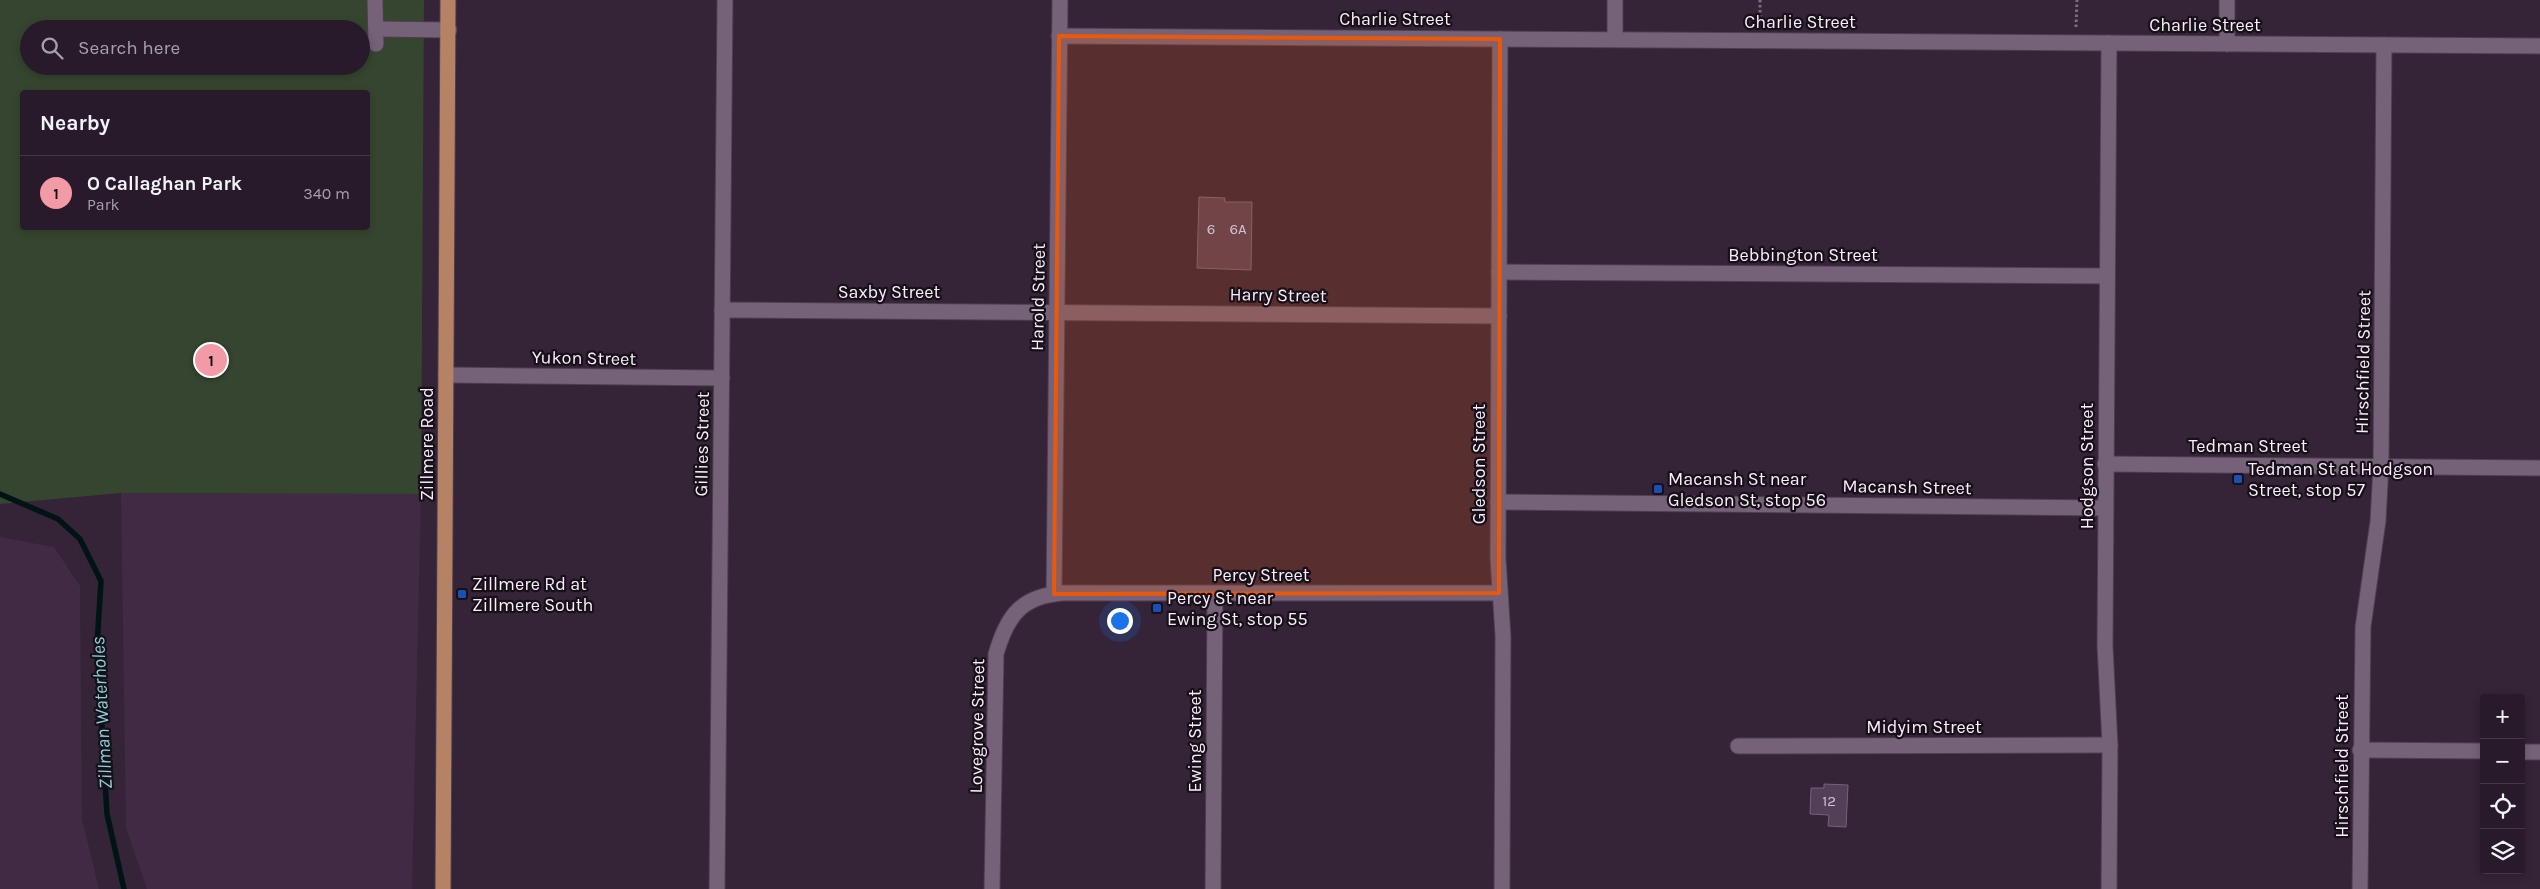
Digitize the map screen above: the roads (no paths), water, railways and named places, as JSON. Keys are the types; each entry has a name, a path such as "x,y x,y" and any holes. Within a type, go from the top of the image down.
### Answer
{"main road":[{"name":"Zillmere Road","path":"443,889 448,0"}],"street":[{"path":"375,0 376,44"},
{"name":"Gillies Street","path":"717,889 725,0"},
{"name":"Harold Street","path":"1054,594 1060,0"},
{"path":"1615,0 1615,40"},
{"path":"2227,0 2227,44"},
{"path":"377,29 448,30"},
{"name":"Charlie Street","path":"1060,36 2540,46"},
{"name":"Gledson Street","path":"1500,39 1498,502 1499,593 1503,636 1502,889"},
{"name":"Hodgson Street","path":"2109,43 2105,464 2105,646 2110,745 2109,889"},
{"name":"Hirschfield Street","path":"2360,889 2360,750 2363,627 2378,522 2381,466 2384,45"},
{"name":"Bebbington Street","path":"1499,272 2107,276"},
{"name":"Saxby Street","path":"722,310 1056,312"},
{"name":"Harry Street","path":"1056,312 1499,316"},
{"name":"Yukon Street","path":"446,375 722,378"},
{"name":"Tedman Street","path":"2105,464 2540,468"},
{"name":"Macansh Street","path":"1498,502 2105,508"},
{"name":"Percy Street","path":"1054,594 1499,593"},
{"name":"Lovegrove Street","path":"992,889 996,654 1007,624 1018,609 1032,600 1054,594"},
{"name":"Ewing Street","path":"1213,889 1215,594"},
{"name":"Midyim Street","path":"1738,746 2110,745"},
{"path":"2360,750 2480,751"},
{"path":"2525,752 2540,752"}],"waterway":[{"name":"Zillman Waterholes","path":"0,494 58,519 80,539 101,581 97,645 107,814 124,889"}],"place":[{"name":"O Callaghan Park","path":"211,360"},
{"name":"Tedman St at Hodgson Street, stop 57","path":"2238,479"},
{"name":"Macansh St near Gledson St, stop 56","path":"1658,489"},
{"name":"Zillmere Rd at Zillmere South","path":"462,594"},
{"name":"Percy St near Ewing St, stop 55","path":"1157,608"}]}
